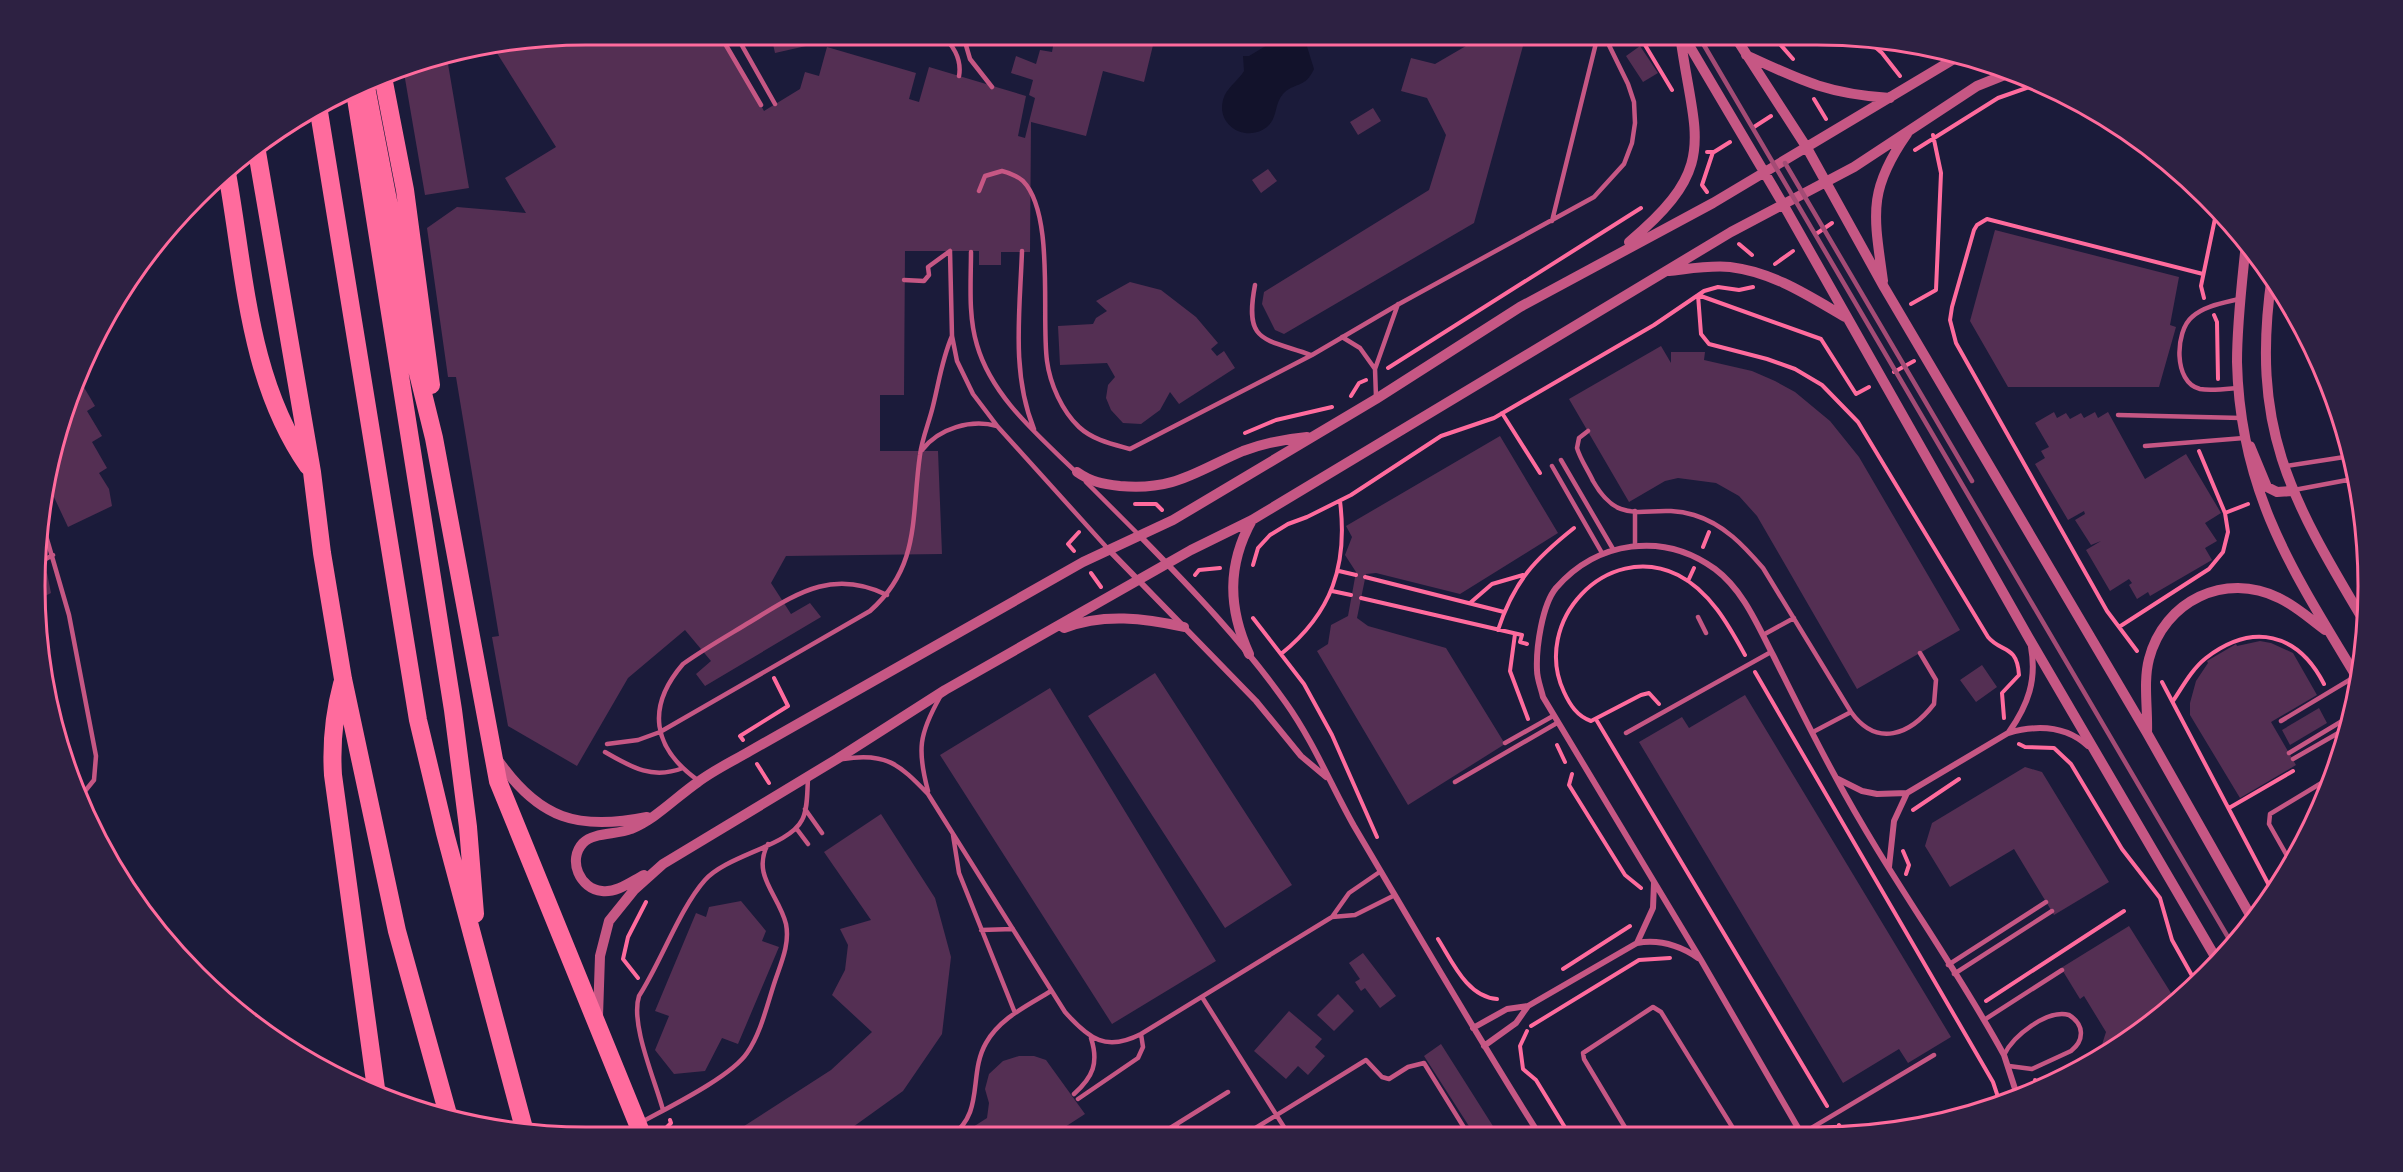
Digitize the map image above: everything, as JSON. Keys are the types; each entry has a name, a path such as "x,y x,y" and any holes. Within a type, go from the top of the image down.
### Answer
{"highway":[{"path":"384,84 408,212 432,396 434,438"},
{"path":"367,92 397,244 414,357 434,438 498,781 638,1127"},
{"path":"357,96 453,710 468,827 476,945"},
{"path":"319,115 418,720 445,834 522,1123"},
{"path":"258,156 312,472 322,553 343,679 397,931 447,1109"},
{"path":"228,180 263,374 278,415 312,472"},
{"path":"343,679 335,711 332,744 333,775 375,1084"}],"street":[{"path":"1611,257 1670,204 1687,180 1693,161 1697,134 1684,45"},
{"path":"1689,45 1784,204 2030,640 2214,954"},
{"path":"1740,45 1826,182 1884,287 2147,733 2248,912"},
{"path":"1745,54 1801,81 1832,92 1891,98"},
{"path":"1950,61 1765,172 1520,307 1376,399 1173,520 1062,574 699,781 653,816 631,829 584,841 577,850 576,867 586,884 603,891 620,888 663,864 837,759 945,690 1138,580 1252,520 1665,271 1826,182 1977,86 1999,77"},
{"path":"1884,287 1878,248 1876,199 1883,171 1911,129"},
{"path":"2245,256 2237,339 2238,388 2254,480 2275,536 2351,669"},
{"path":"1665,271 1729,267 1763,274 1787,284 1846,317"},
{"path":"2270,290 2265,334 2265,372 2268,406 2283,466 2312,534 2357,610"},
{"path":"1077,472 1100,484 1159,486 1186,478 1266,444 1310,437"},
{"path":"2245,438 2267,487 2277,492 2292,491"},
{"path":"1249,654 1236,622 1232,589 1238,550 1252,520"},
{"path":"1139,535 1249,654 1302,728 1326,777 1473,1028 1535,1127"},
{"path":"1798,1127 1701,960 1553,724 1553,716 1543,697 1537,670 1541,617 1553,592 1583,563 1613,549 1635,545 1659,546 1681,552 1715,570 1729,582 1751,612 1835,777 2004,1055 2015,1089"},
{"path":"1109,550 1256,701 1301,756 1326,777"},
{"path":"2147,733 2148,662 2153,643 2176,611 2192,599 2210,591 2230,587 2249,588 2279,598 2331,634"},
{"path":"1036,640 1074,625 1121,618 1149,620 1184,627"},
{"path":"2008,734 2028,700 2033,680 2030,640"},
{"path":"1835,777 1862,791 1876,794 1907,793 2008,734 2026,728 2056,729 2083,741 2097,754"},
{"path":"492,752 520,790 550,812 592,823 617,823 653,816"},
{"path":"1889,867 1894,821 1907,793"},
{"path":"599,1026 600,956 609,921 634,890 663,864"},
{"path":"1637,943 1649,920 1654,883"},
{"path":"1473,1028 1507,1009 1528,1006 1637,943 1655,941 1674,945 1701,960"},
{"path":"1484,1046 1516,1023 1528,1006"}],"lane":[{"path":"726,45 761,105"},
{"path":"742,45 775,104"},
{"path":"951,45 961,68 959,76"},
{"path":"966,45 970,60 992,87"},
{"path":"1552,221 1595,45"},
{"path":"979,191 985,176 993,172 1002,171 1022,180 1038,213 1042,240 1050,374 1066,410 1079,427 1099,440 1130,449 1312,355 1399,304 1594,197 1610,183 1624,164 1632,144 1634,102 1609,45"},
{"path":"904,280 924,281 929,276 928,267 950,251 952,336 957,361 973,394 998,426 1109,550"},
{"path":"1022,251 1019,332 1022,390 1036,434"},
{"path":"971,252 972,317 976,344 987,373 1005,399 1036,434 1139,535"},
{"path":"1255,285 1250,314 1257,331 1272,341 1312,355"},
{"path":"2238,388 2199,389 2190,383 2183,374 2181,335 2190,319 2210,307 2241,298"},
{"path":"1376,399 1375,369 1399,304"},
{"path":"608,744 638,740 660,732 870,611 887,595 900,576 909,554 920,452 933,408 943,357 952,336"},
{"path":"1342,337 1360,348 1375,369"},
{"path":"2118,415 2242,418"},
{"path":"920,452 929,441 968,423 980,421 998,426"},
{"path":"1587,431 1578,438 1576,448 1603,499 1615,509 1693,515 1713,522 1729,533 1763,568 1851,712 1866,729 1893,735 1927,714 1934,704 1936,680 1920,654"},
{"path":"2145,446 2245,438"},
{"path":"2283,466 2342,455"},
{"path":"1561,460 1613,549"},
{"path":"1552,466 1602,553"},
{"path":"2292,491 2348,479"},
{"path":"1635,511 1635,545"},
{"path":"47,539 69,615 96,756 94,780 85,791"},
{"path":"46,559 53,555"},
{"path":"699,781 682,768 666,748 658,718 661,698 670,680 683,664 699,652 807,589 835,583 849,584 887,595"},
{"path":"1698,617 1706,633"},
{"path":"1763,635 1794,618"},
{"path":"1626,733 1772,652"},
{"path":"2281,721 2349,683"},
{"path":"928,794 921,766 922,732 945,690"},
{"path":"1813,732 1851,712"},
{"path":"1505,743 1553,716"},
{"path":"2289,753 2341,722"},
{"path":"1455,782 1553,724"},
{"path":"2293,759 2337,734"},
{"path":"605,752 645,772 670,773 682,768"},
{"path":"837,759 862,756 887,760 909,774 928,794 1051,992 1079,1028 1091,1038 1117,1043 1141,1034 1332,917 1348,893 1381,871"},
{"path":"663,1110 638,1024 636,1005 639,996 691,900 707,878 718,869 796,828 801,822 809,776"},
{"path":"2287,855 2269,824 2270,814 2320,784"},
{"path":"805,809 822,833"},
{"path":"796,828 808,844"},
{"path":"953,833 959,873 1015,1013"},
{"path":"644,1127 663,1110 736,1065 745,1056 756,1035 784,955 787,935 783,915 761,870 763,854 768,844"},
{"path":"1332,917 1355,915 1395,895"},
{"path":"1948,965 2046,902"},
{"path":"1954,974 2052,911"},
{"path":"981,930 1012,929"},
{"path":"1984,1020 2062,970"},
{"path":"963,1127 973,1110 980,1055 986,1042 1003,1022 1051,992"},
{"path":"1203,997 1284,1127"},
{"path":"1625,1127 1584,1059 1583,1053 1653,1007 1661,1012 1732,1127"},
{"path":"2004,1055 2018,1036 2051,1016 2069,1015 2079,1023 2081,1035 2076,1047 2071,1051 2032,1069 2009,1066"},
{"path":"1078,1099 1138,1058 1143,1047 1141,1034"},
{"path":"1074,1094 1088,1082 1095,1067 1095,1049 1091,1038"},
{"path":"1812,1127 1934,1054"},
{"path":"1257,1127 1364,1061 1370,1062 1382,1077 1389,1079 1408,1067 1424,1063 1464,1127"},
{"path":"1173,1127 1228,1092"}],"path":[{"path":"1646,45 1677,98"},
{"path":"1782,45 1800,65"},
{"path":"1892,78 1907,70"},
{"path":"1912,153 1934,136 1998,98 2028,88"},
{"path":"1713,152 1782,109"},
{"path":"1926,119 1934,136 1940,159 1941,198 1936,290"},
{"path":"1347,400 1359,383 1375,376 1650,203"},
{"path":"1251,572 1258,548 1270,536 1288,524 1340,501 1441,436 1494,418 1654,325 1698,295 1718,286 1739,290 1752,288 1763,274 1844,214"},
{"path":"2203,274 1986,219 1974,230 1950,320 1956,343 2119,627 2148,662 2173,701 2269,884"},
{"path":"1698,295 1821,339 1857,394"},
{"path":"1698,295 1701,334 1709,344 1796,369 1822,385 1858,422 1988,637 2012,652 2019,675 2002,693 2008,734 2025,747 2054,748 2071,764 2122,849 2160,898 2172,940 2192,976"},
{"path":"1242,435 1276,420 1340,405"},
{"path":"2119,627 2209,569 2217,561 2226,542 2226,513 2195,442"},
{"path":"1281,654 1306,633 1332,591 1342,548 1340,501"},
{"path":"2226,513 2247,504"},
{"path":"1498,630 1504,612 1523,575 1574,527"},
{"path":"1664,712 1649,693 1597,721 1585,719 1572,706 1560,682 1556,650 1562,622 1585,588 1609,574 1636,567 1677,574 1704,595 1727,623 1993,1082 1998,1096"},
{"path":"1338,571 1356,575"},
{"path":"1470,603 1492,584 1523,575"},
{"path":"1365,577 1504,612"},
{"path":"1332,591 1352,596"},
{"path":"1361,598 1522,635 1520,642 1556,650"},
{"path":"1250,614 1304,684 1332,735 1378,841"},
{"path":"1515,634 1510,670 1522,708 1532,727"},
{"path":"2173,701 2188,678 2207,657 2236,641 2252,636 2278,639 2299,650 2314,666 2328,693"},
{"path":"1597,721 1840,1126"},
{"path":"1553,724 1558,739 1557,749 1573,775 1569,785 1625,875 1643,891"},
{"path":"2229,808 2296,769"},
{"path":"1906,816 1969,773"},
{"path":"1882,893 1909,870 1910,866 1901,847"},
{"path":"1976,1008 2124,911"},
{"path":"1557,972 1626,930 1638,918 1649,920"},
{"path":"1435,935 1471,987 1481,996 1506,999"},
{"path":"1565,1127 1536,1080 1523,1070 1520,1057 1523,1038 1528,1029 1544,1016 1639,960 1671,958 1674,945"}],"shaded area":[{"path":"1267,45 1307,45 1314,69 1307,80 1283,94 1273,119 1267,127 1259,132 1251,133 1235,129 1224,117 1222,109 1227,92 1244,71 1243,56 1249,56"}],"building":[{"path":"728,45 764,111 800,89 805,72 819,76 827,47 916,73 909,99 919,102 929,67 1026,96 1018,136 1025,138 1035,98 1029,95 1033,80 1011,73 1016,56 1036,64 1040,50 1052,52 1053,45 1153,45 1144,82 1103,71 1086,136 1031,122 1030,252 1001,252 1001,265 979,265 979,251 905,251 904,395 880,395 880,451 938,451 942,554 786,556 771,583 791,614 810,603 821,617 705,686 696,674 711,661 685,630 628,678 577,766 508,726 492,637 499,636 456,377 448,377 427,228 457,207 526,213 505,178 556,147 497,53 551,46"},
{"path":"773,45 806,45 806,46 775,53"},
{"path":"1468,45 1523,45 1474,223 1284,334 1275,330 1262,304 1264,292 1429,190 1446,135 1427,98 1401,91 1411,58 1435,64"},
{"path":"1640,46 1658,73 1643,82 1626,56"},
{"path":"448,63 469,188 425,195 405,77"},
{"path":"1373,108 1381,121 1358,135 1350,122"},
{"path":"1268,169 1277,181 1261,193 1252,180"},
{"path":"1995,230 2179,277 2170,325 2176,327 2159,387 2008,387 1970,321"},
{"path":"1130,282 1161,290 1196,317 1218,343 1211,349 1217,356 1224,351 1235,368 1179,404 1170,392 1160,410 1141,424 1123,423 1111,410 1106,398 1108,385 1115,377 1107,363 1060,365 1058,326 1093,324 1096,318 1107,311 1096,301"},
{"path":"1661,346 1671,363 1671,352 1705,352 1704,360 1752,371 1775,381 1795,392 1830,421 1859,457 1960,630 1857,689 1757,516 1739,496 1716,483 1678,478 1665,481 1629,502 1569,399"},
{"path":"83,386 95,406 87,411 102,436 92,442 107,468 99,473 109,489 112,506 68,527 53,495 63,446"},
{"path":"2054,412 2057,418 2066,413 2070,419 2081,413 2084,418 2095,412 2098,418 2108,412 2145,479 2186,454 2221,513 2205,523 2217,541 2205,548 2212,560 2150,596 2148,592 2137,599 2129,585 2132,583 2129,579 2110,591 2086,550 2101,541 2091,545 2075,520 2085,514 2084,511 2068,520 2035,464 2045,458 2041,451 2049,447 2035,423"},
{"path":"1500,436 1558,533 1460,594 1376,573 1366,574 1357,618 1368,626 1446,648 1505,744 1408,805 1317,651 1328,644 1331,625 1348,616 1356,572 1345,555 1352,537 1346,526"},
{"path":"47,573 51,593 45,596 45,586"},
{"path":"2260,641 2271,643 2293,653 2317,695 2271,722 2296,765 2240,798 2190,715 2190,703 2196,681 2208,663 2207,661 2236,644 2237,646"},
{"path":"1982,665 1997,687 1976,702 1960,680"},
{"path":"1155,673 1292,885 1225,928 1088,716"},
{"path":"1050,688 1216,961 1112,1024 940,755"},
{"path":"1745,695 1951,1037 1908,1063 1899,1049 1843,1083 1639,742 1682,717 1689,728"},
{"path":"2319,708 2327,723 2290,745 2282,730"},
{"path":"2025,767 2042,772 2109,882 2054,915 2014,849 1950,887 1925,846 1932,823"},
{"path":"881,814 935,898 951,957 942,1034 903,1091 853,1127 743,1127 831,1070 872,1032 832,995 845,970 848,945 840,929 871,920 824,852"},
{"path":"741,901 766,931 762,941 779,947 738,1044 722,1038 705,1071 674,1074 655,1050 669,1016 655,1011 696,913 706,917 709,907"},
{"path":"2129,926 2172,995 2101,1047 2106,1032 2084,996 2080,999 2061,968"},
{"path":"1363,953 1396,996 1380,1008 1365,988 1361,991 1355,982 1360,979 1349,963"},
{"path":"1338,994 1354,1011 1334,1031 1317,1015"},
{"path":"1289,1011 1322,1039 1315,1047 1325,1056 1308,1075 1298,1066 1286,1079 1254,1051"},
{"path":"1441,1044 1494,1127 1470,1127 1424,1056"},
{"path":"1019,1056 1034,1056 1046,1060 1085,1114 1065,1127 973,1127 987,1118 989,1103 985,1089 989,1074 1003,1061"}],"railway":[{"path":"1704,45 2228,938"},
{"path":"1785,163 1972,481"}]}
